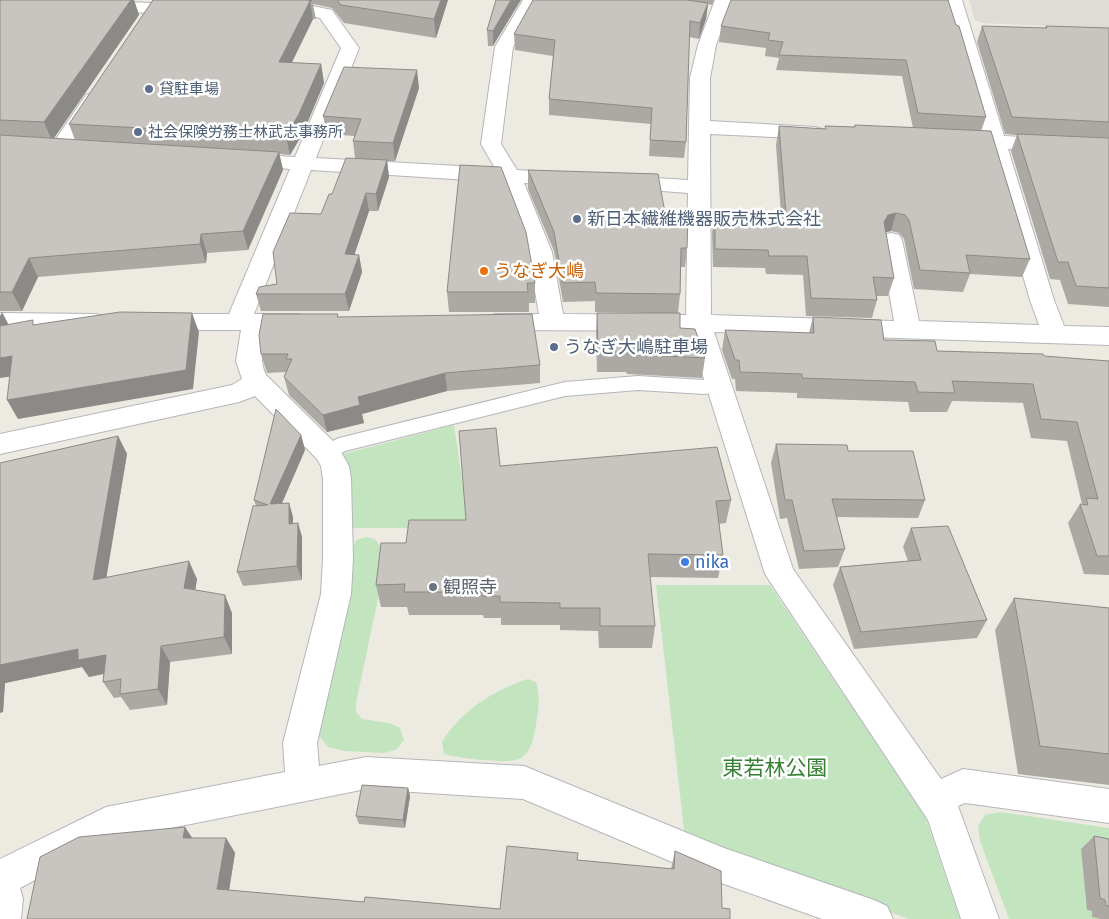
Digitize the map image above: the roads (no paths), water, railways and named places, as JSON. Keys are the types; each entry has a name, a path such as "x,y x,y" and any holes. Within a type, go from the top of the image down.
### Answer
{"street":[{"path":"257,0 326,14 350,48 302,163 247,322 248,358 252,375 327,452 335,466 338,576 332,612 300,743 303,785"},
{"path":"532,0 504,46 491,144 510,176 540,252 551,310 551,323"},
{"path":"953,0 972,30 995,142 1042,300 1055,334"},
{"path":"76,4 152,11"},
{"path":"715,8 702,66 699,187 700,323 718,386 780,574 942,811 980,919"},
{"path":"59,149 101,86"},
{"path":"700,127 838,134"},
{"path":"936,139 1109,148"},
{"path":"224,159 699,187"},
{"path":"891,240 908,330"},
{"path":"0,321 325,322"},
{"path":"472,322 700,323 1109,336"},
{"path":"0,444 239,393 257,382"},
{"path":"2,919 5,899 0,879 106,824 366,773 524,783 724,866 874,919"},
{"path":"934,800 963,786 1109,806"}],"lane":[{"path":"327,452 339,446 565,389 638,384 718,386"}],"place":[{"name":"貸駐車場","path":"149,89"},
{"name":"社会保険労務士林武志事務所","path":"138,132"},
{"name":"新日本繊維機器販売株式会社","path":"577,219"},
{"name":"うなぎ大嶋","path":"484,271"},
{"name":"うなぎ大嶋駐車場","path":"554,347"},
{"name":"nika","path":"685,562"},
{"name":"観照寺","path":"433,587"}],"park label":[{"name":"東若林公園","path":"775,768"}]}
